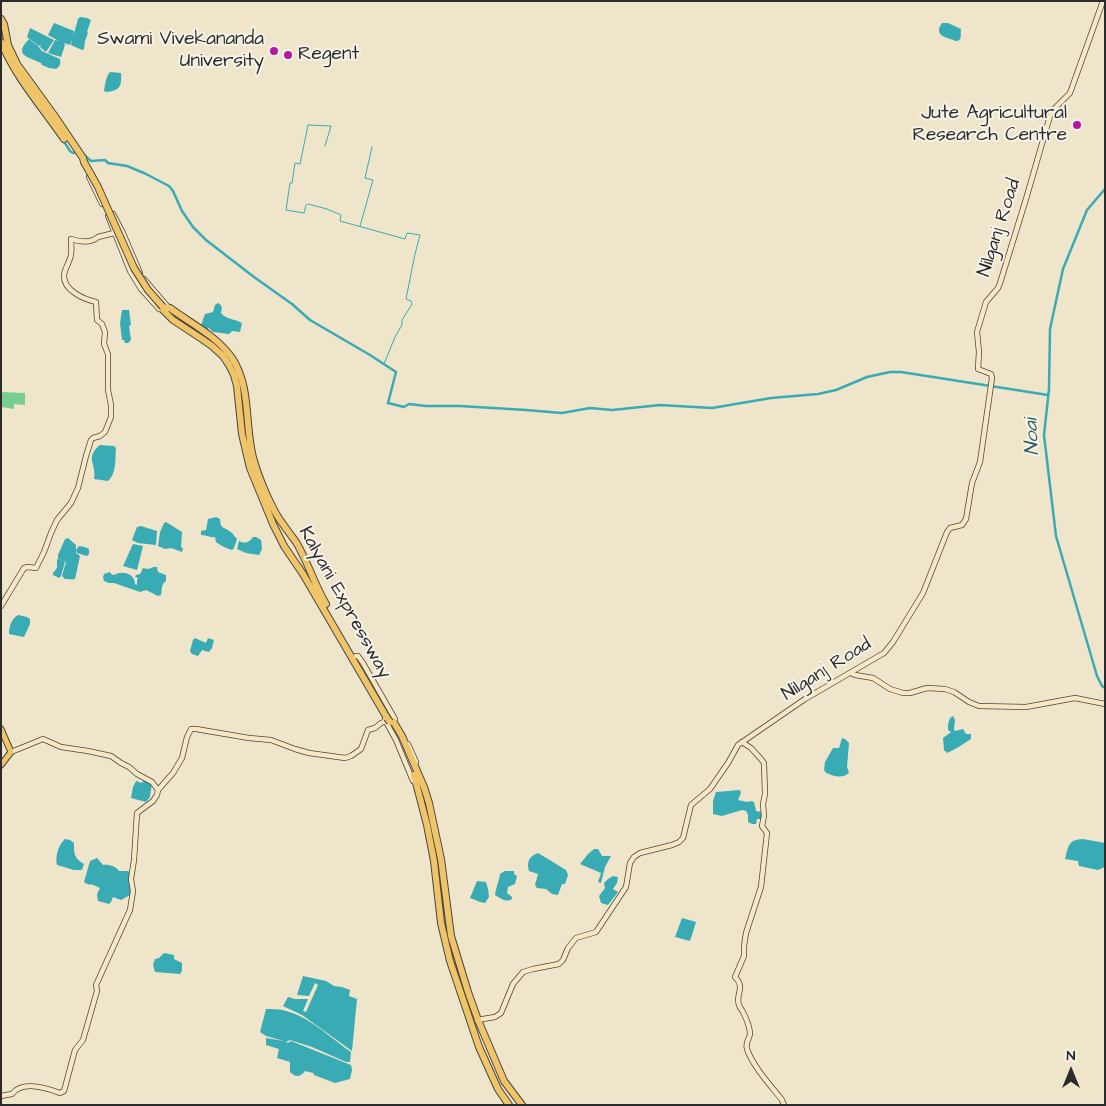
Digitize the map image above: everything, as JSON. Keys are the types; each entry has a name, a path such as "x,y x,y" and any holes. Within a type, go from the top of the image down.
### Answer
{"highway":[{"path":"1,19 4,24 8,45 17,64 54,115 79,156"},
{"name":"Kalyani Expressway","path":"1,42 23,82 79,156 97,187 136,276 144,288 173,320 212,346 223,356 234,375 242,434 250,468 264,503 284,546 354,657 390,719 406,754 427,825 434,861 443,934 452,969 469,1021 493,1079 509,1105"},
{"name":"Kalyani Expressway","path":"164,308 221,345 233,360 239,372 244,390 250,442 254,461 260,476 278,517 295,542 354,657"},
{"name":"Kalyani Expressway","path":"390,719 402,736 429,803 440,860 450,932 466,986 478,1020 504,1080 522,1105"}],"main road":[{"path":"1,729 11,752 1,765"}],"street":[{"name":"Nilganj Road","path":"469,1021 495,1017 501,1013 513,984 524,972 559,964 576,938 596,932 626,887 630,863 633,858 640,853 672,845 681,840 692,804 710,789 738,745 805,699 884,653 890,647 923,593 947,532 950,528 958,527 964,522 972,483 980,462 992,378 990,374 978,369 979,352 976,336 986,302 1000,285 1050,116 1054,109 1070,93 1104,1"},
{"name":"Kalyani Expressway","path":"79,156 100,187 141,274 166,305 164,308 160,310 141,289 130,271 107,214 79,156"},
{"path":"1,606 24,568 36,568 38,566 57,520 70,503 78,488 91,440 105,432 111,417 108,390 108,354 104,344 104,328 97,320 96,302 90,301 72,291 64,280 64,274 71,255 72,239 89,241 96,239 98,236 122,231"},
{"path":"850,672 873,678 890,689 903,694 928,688 945,689 979,706 1026,707 1075,698 1105,704"},
{"path":"1,1096 12,1094 23,1087 42,1086 60,1093 64,1091 75,1050 83,1040 97,991 96,985 130,910 137,813 153,801 158,790 173,773 182,758 186,737 191,729 271,740 309,753 345,758 362,749 368,730 390,719"},
{"path":"11,752 43,739 61,747 111,756 152,782 158,790"},
{"path":"742,742 751,748 763,762 765,794 762,804 764,818 762,826 767,833 761,887 746,934 744,956 735,976 740,984 738,1003 750,1031 746,1044 748,1051 753,1062 784,1105"}],"green space":[{"path":"1,392 25,393 25,405 14,404 14,409 1,407"}],"water":[{"path":"80,17 91,20 84,49 82,50 71,45 72,40 70,45 64,43 61,57 48,53 55,40 59,41 48,35 54,23 74,31 73,37"},
{"path":"942,23 948,23 961,29 960,40 956,41 942,35 939,31"},
{"path":"30,28 54,40 46,52 40,47 41,45 39,46 27,37"},
{"path":"29,39 42,51 60,59 60,64 56,69 42,65 23,54 23,48"},
{"path":"110,72 121,73 121,82 114,91 106,92 104,91 105,83"},
{"path":"218,303 222,308 221,313 223,315 242,323 240,332 232,331 229,334 213,332 209,328 206,330 200,328 205,314 213,312 215,305"},
{"path":"122,310 129,310 131,340 128,343 122,340 120,323"},
{"path":"100,445 114,446 116,448 114,470 108,481 94,479 92,458 95,450"},
{"path":"216,517 220,519 222,527 230,531 237,539 232,550 216,542 215,537 201,535 201,531 206,530 208,519"},
{"path":"166,522 182,532 182,552 158,546 160,532"},
{"path":"141,526 157,531 156,545 138,543 132,540 137,527"},
{"path":"253,537 261,540 262,549 259,555 237,549 239,541 247,542"},
{"path":"68,538 76,545 76,553 80,556 75,579 65,579 62,576 66,562 64,561 61,576 59,578 53,575 57,568 57,559 63,561 58,559 58,555 65,539"},
{"path":"133,544 143,546 137,570 123,566"},
{"path":"79,546 85,547 89,549 89,554 87,556 77,553 76,550"},
{"path":"157,567 158,572 166,575 161,595 158,596 146,590 140,592 109,583 104,581 103,577 104,574 110,572 114,575 125,573 131,575 137,585 138,578 135,577 136,575 140,574 143,568"},
{"path":"18,615 30,619 30,624 24,637 9,634 11,623"},
{"path":"195,638 206,643 208,638 214,640 209,652 202,650 198,656 192,654 190,651"},
{"path":"953,716 955,731 963,729 966,734 971,734 971,739 947,753 944,750 943,738 951,732 948,730 948,724"},
{"path":"842,738 849,743 847,767 849,773 844,776 838,776 826,773 824,770 825,762 833,748 839,748"},
{"path":"144,779 152,783 150,797 146,802 131,798 136,781 142,783"},
{"path":"740,790 741,793 738,800 754,802 756,811 762,812 761,819 757,819 756,824 748,822 746,811 742,810 722,816 713,814 713,801 716,792"},
{"path":"65,839 74,843 75,855 84,864 82,870 74,870 57,865 58,851"},
{"path":"1083,839 1105,843 1105,867 1098,870 1079,866 1078,861 1065,859 1070,844"},
{"path":"594,849 598,849 602,856 611,856 605,867 601,883 598,882 601,873 580,864"},
{"path":"538,853 566,870 568,875 558,895 552,894 546,889 537,888 535,885 538,874 529,871 528,862 531,857"},
{"path":"97,858 103,865 112,866 119,871 128,871 130,873 130,895 121,900 113,897 109,904 98,901 97,894 100,888 84,882 90,861"},
{"path":"505,871 514,871 514,874 517,876 515,884 508,887 507,893 512,899 508,900 503,900 495,895 500,874"},
{"path":"613,876 618,877 613,889 618,892 608,905 601,903 599,896 605,888 604,883"},
{"path":"477,881 486,882 489,897 485,903 470,898"},
{"path":"682,918 696,922 690,941 675,937"},
{"path":"164,953 174,955 174,959 182,963 180,974 155,972 153,965 155,959"},
{"path":"303,976 326,981 334,986 350,990 349,996 357,999 352,1051 302,1015 283,1006 288,997 308,999 303,1011 306,1012 318,985 315,983 309,996 297,995"},
{"path":"266,1009 283,1010 303,1018 320,1028 351,1052 350,1062 346,1062 312,1047 290,1040 286,1042 291,1041 351,1065 350,1079 335,1083 305,1071 298,1076 292,1074 290,1072 290,1062 277,1058 279,1049 266,1045 266,1038 284,1041 266,1036 260,1032"}],"waterway":[{"path":"325,146 331,126 308,125 300,164 295,163 286,210 304,213 308,204 341,215 340,221 405,239 407,233 420,235 406,299 411,301 412,304 402,320 402,325 384,364"},
{"path":"63,140 70,151 73,153 78,152"},
{"path":"360,226 373,180 365,178 372,147"},
{"path":"83,154 91,161 105,160 108,163 127,166 169,186 182,211 193,227 206,240 292,304 310,320 396,372 388,403 404,407 409,404 562,413 590,408 612,410 660,405 712,408 771,398 818,394 836,390 867,377 890,372 901,372 1048,395"},
{"name":"Noai","path":"1105,189 1087,210 1063,269 1050,329 1049,389 1044,435 1056,536 1097,676 1105,688"}],"place":[{"name":"Swami Vivekananda University","path":"274,51"},
{"name":"Regent","path":"288,55"},
{"name":"Jute Agricultural Research Centre","path":"1077,125"}]}
